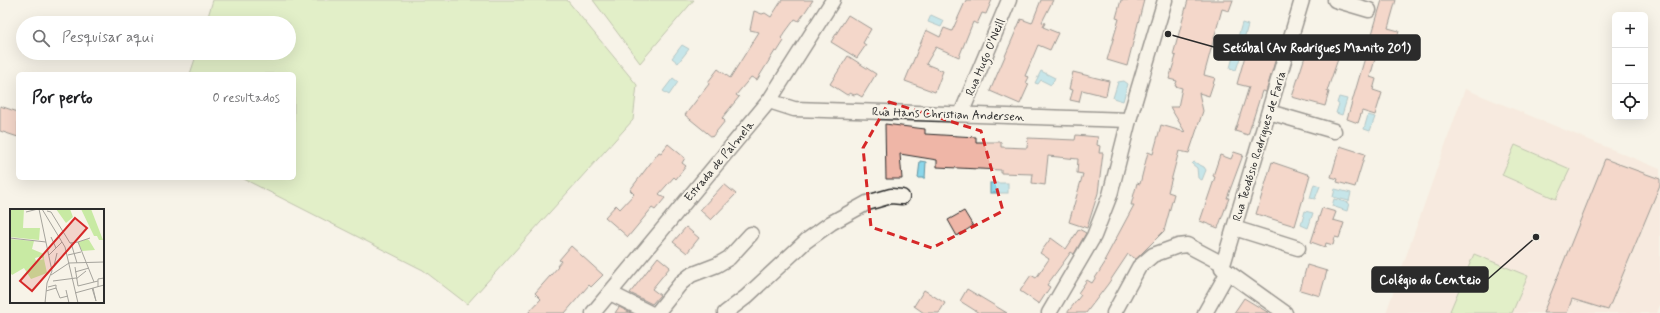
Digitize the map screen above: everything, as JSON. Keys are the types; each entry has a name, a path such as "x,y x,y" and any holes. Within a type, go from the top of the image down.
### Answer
{"street":[{"name":"Estrada de Palmela","path":"593,313 768,101 833,0"},
{"name":"Rua Hugo O'Neill","path":"961,114 1009,0"},
{"path":"1048,313 1094,236 1110,194 1165,0"},
{"name":"Rua Teodósio Rodrigues de Faria","path":"1205,313 1224,268 1234,228 1302,0"},
{"path":"1335,0 1369,10"},
{"name":"Rua Hans Christian Andersen","path":"768,101 794,109 1130,120"},
{"path":"1269,112 1334,131"},
{"path":"725,313 746,297 806,241 831,223 867,203 891,196 902,197"},
{"path":"1234,228 1298,248"},
{"path":"657,313 681,283 691,275 717,265 729,258 752,234"},
{"path":"1114,313 1139,267 1153,255 1178,246 1187,245 1224,268 1285,313"},
{"path":"610,293 650,313"}],"highlighted area":[{"path":"889,102 981,131 1003,211 932,248 871,227 863,148"}],"shaded area":[{"path":"1465,89 1660,169 1660,305 1657,313 1386,313"}],"green space":[{"path":"213,0 567,0 637,85 633,120 467,304 423,270 246,180 296,180 296,72 191,72 195,60 296,60 296,16 208,16"},
{"path":"593,0 694,0 640,63"},
{"path":"1515,145 1570,169 1556,199 1502,175"},
{"path":"1474,254 1528,276 1512,313 1455,313 1450,311"}],"water":[{"path":"931,15 944,21 941,27 928,22"},
{"path":"1242,23 1248,25 1244,39 1238,37"},
{"path":"682,45 689,49 678,63 672,58"},
{"path":"1234,53 1241,55 1236,70 1230,68"},
{"path":"1041,71 1055,78 1051,85 1041,80 1038,84 1035,83"},
{"path":"673,78 678,82 669,95 663,91"},
{"path":"1124,81 1128,84 1123,101 1113,98 1118,82"},
{"path":"1339,97 1347,99 1342,115 1336,113 1339,104 1337,103"},
{"path":"1368,115 1375,117 1370,131 1364,129"},
{"path":"920,161 926,162 925,178 918,178"},
{"path":"1194,162 1204,167 1206,170 1202,180 1198,178 1197,168 1192,164"},
{"path":"990,183 1008,183 1008,193 990,193"},
{"path":"1314,184 1320,186 1315,199 1310,198"},
{"path":"1335,189 1351,193 1349,201 1333,197"},
{"path":"1334,199 1349,203 1347,211 1332,206"},
{"path":"1305,211 1313,213 1308,228 1301,225"}],"building":[{"path":"782,0 813,0 799,21 795,19 781,38 784,41 777,52 775,51 757,80 751,77 736,95 739,97 722,118 725,121 712,137 685,115 709,84 708,82 718,69 730,78 759,32 750,30 754,11 762,14 765,13 771,17"},
{"path":"966,0 992,0 986,14 982,13 977,24 973,22 959,57 936,47 926,64 943,71 935,92 905,81 926,30 940,37 944,28 952,31"},
{"path":"1041,0 1053,0 1042,22 1045,23 1043,27 1058,33 1050,50 1038,45 1025,76 1029,77 1026,83 1029,84 1020,104 990,91 1021,19 1032,23"},
{"path":"1121,0 1144,0 1127,66 1107,60 1119,19 1116,18"},
{"path":"1188,0 1233,0 1229,11 1222,9 1204,75 1215,78 1209,96 1199,93 1203,111 1189,153 1179,151 1168,192 1174,194 1164,231 1136,259 1128,254 1086,313 1067,313 1081,295 1078,293 1087,280 1092,283 1106,261 1104,261 1134,205 1131,205 1137,183 1140,184 1148,152 1153,154 1161,125 1185,132 1170,107 1178,107 1182,88 1175,86 1177,81 1169,79 1176,56 1173,55"},
{"path":"1382,0 1396,0 1388,28 1399,31 1391,57 1377,52 1370,77 1376,79 1373,90 1382,93 1375,115 1362,111 1358,123 1347,119"},
{"path":"848,15 871,29 863,43 866,45 857,58 831,42"},
{"path":"1249,42 1278,51 1266,92 1262,91 1248,135 1235,131 1249,87 1237,84"},
{"path":"1309,44 1327,50 1326,55 1338,59 1327,91 1329,92 1325,106 1292,97"},
{"path":"848,56 876,74 862,97 857,94 854,95 850,93 847,95 830,84"},
{"path":"1073,72 1109,81 1106,96 1082,90 1079,102 1070,100 1073,90 1069,89"},
{"path":"0,106 16,111 16,136 0,131"},
{"path":"885,124 925,129 925,134 976,137 976,142 1001,142 1001,147 1027,148 1028,138 1075,140 1076,135 1098,137 1097,145 1100,146 1099,153 1103,153 1098,193 1087,228 1069,222 1083,174 1077,173 1078,159 1048,156 1045,185 1032,183 1033,174 1001,173 1001,170 937,167 937,160 900,154 902,179 886,179"},
{"path":"668,144 685,158 682,163 686,166 676,179 674,177 659,194 665,198 655,210 652,208 628,237 605,217 616,205 620,209 634,194 630,190 659,152 661,153"},
{"path":"1340,146 1365,154 1355,187 1337,182 1338,179 1331,177"},
{"path":"1234,152 1243,155 1227,198 1229,198 1218,228 1200,221 1215,177 1213,176 1220,155 1231,159"},
{"path":"1605,159 1660,179 1660,185 1608,310 1572,299 1567,313 1543,313"},
{"path":"1272,162 1310,175 1295,226 1256,214"},
{"path":"724,184 736,194 711,220 700,210"},
{"path":"1322,208 1336,212 1333,220 1344,223 1339,238 1335,237 1333,245 1326,243 1325,247 1311,242"},
{"path":"964,211 973,226 957,236 948,220"},
{"path":"686,227 699,238 687,253 673,242"},
{"path":"1079,229 1086,233 1074,254 1071,252 1047,285 1050,287 1039,304 1020,291 1031,275 1036,278 1049,259 1040,253 1051,238 1066,249"},
{"path":"571,246 603,275 591,287 589,285 565,313 528,313 541,299 535,293 558,267 557,266 561,261 559,260"},
{"path":"658,257 670,267 652,289 660,295 652,304 630,293"},
{"path":"1307,265 1327,271 1320,296 1300,290"},
{"path":"967,289 1007,313 979,313 960,301"},
{"path":"924,290 945,303 939,313 924,313 914,306"},
{"path":"1244,298 1269,313 1234,313"},
{"path":"619,307 631,313 615,313"}],"place":[{"name":"Setúbal (Av Rodrigues Manito 201)","path":"1168,34"},
{"name":"Colégio do Centeio","path":"1536,237"}]}
